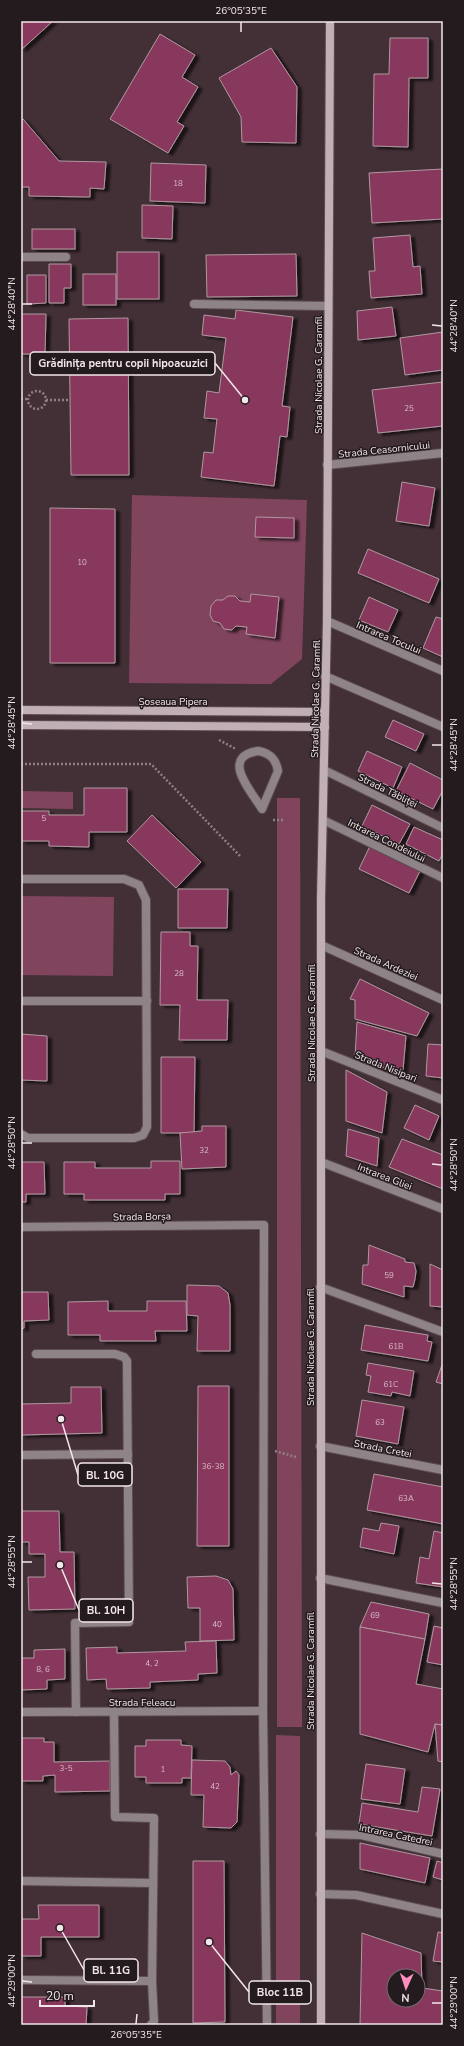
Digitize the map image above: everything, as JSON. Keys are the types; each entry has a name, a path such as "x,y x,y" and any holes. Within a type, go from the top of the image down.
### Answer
{"main road":[{"name":"Strada Nicolae G. Caramfil","path":"321,2025 321,945 327,621 330,21"},
{"name":"Șoseaua Pipera","path":"21,710 325,712"},
{"path":"21,726 325,727"}],"street":[{"path":"21,257 66,257"},
{"path":"194,304 328,306"},
{"name":"Strada Ceasornicului","path":"327,465 443,452"},
{"name":"Intrarea Tocului","path":"327,621 443,671"},
{"path":"326,676 443,727"},
{"path":"258,751 270,754 274,759 278,771 274,784 262,808 241,778 239,772 242,759 247,754 258,751"},
{"name":"Strada Tăbliței","path":"324,770 443,828"},
{"name":"Intrarea Condeiului","path":"323,820 443,878"},
{"path":"21,879 124,879 139,885 146,900 147,1001 147,1128 143,1135 134,1138 28,1138 21,1134"},
{"name":"Strada Ardeziei","path":"321,945 443,1000"},
{"path":"21,1000 147,1001"},
{"name":"Strada Nisipari","path":"321,1051 443,1100"},
{"name":"Intrarea Gliei","path":"321,1162 443,1209"},
{"name":"Strada Borșa","path":"21,1228 264,1225 264,1448"},
{"path":"320,1287 443,1332"},
{"path":"36,1354 115,1354 124,1357 127,1361 129,1622 75,1623 76,1712"},
{"name":"Strada Cretei","path":"320,1446 443,1470"},
{"path":"264,1448 263,1711 267,2025"},
{"path":"21,1455 128,1454"},
{"path":"320,1578 443,1603"},
{"name":"Strada Feleacu","path":"21,1712 263,1711"},
{"path":"114,1712 115,1817 154,1818 152,1981 154,2021 151,2025"},
{"name":"Intrarea Catedrei","path":"320,1834 361,1835 443,1854"},
{"path":"21,1881 153,1883"},
{"path":"320,1894 356,1895 443,1914"},
{"path":"21,1980 152,1981"}],"path":[{"path":"38,391 43,392 46,400 44,406 36,409 31,407 28,399 30,394 38,391"},
{"path":"21,398 28,399"},
{"path":"46,400 70,400"},
{"path":"21,764 151,764 241,857"},
{"path":"273,820 285,820"},
{"path":"264,1448 296,1457"}],"shaded area":[{"path":"132,495 307,500 302,659 271,684 129,683"},
{"path":"21,791 73,792 73,809 21,808"},
{"path":"277,798 300,798 302,1727 277,1727"},
{"path":"21,896 114,897 113,976 21,975"},
{"path":"276,1735 300,1736 300,2025 276,2025"}],"building":[{"path":"21,21 53,21 21,50"},
{"path":"160,34 195,55 182,77 198,87 177,122 184,126 168,153 110,119"},
{"path":"390,38 428,38 428,78 409,78 408,147 373,146 374,74 389,74"},
{"path":"271,48 297,87 296,143 242,142 241,117 219,78"},
{"path":"23,119 59,161 106,162 104,189 90,188 90,197 29,196 29,187 21,187 21,120"},
{"path":"151,163 206,165 205,203 150,201"},
{"path":"443,169 443,219 372,223 369,173"},
{"path":"142,205 173,206 172,239 142,238"},
{"path":"32,229 75,229 75,249 32,249"},
{"path":"410,235 413,267 420,266 422,294 371,298 369,271 375,271 373,238"},
{"path":"117,252 159,252 159,299 117,299"},
{"path":"296,254 297,296 207,297 206,255"},
{"path":"49,264 71,264 71,288 64,288 64,303 49,303"},
{"path":"83,274 116,274 116,305 83,305"},
{"path":"27,275 46,275 46,303 27,304"},
{"path":"392,307 396,336 358,340 357,311"},
{"path":"236,310 293,317 282,406 290,407 287,437 280,436 274,486 201,477 204,452 213,453 217,419 204,418 207,391 219,393 226,338 202,335 204,315 235,319"},
{"path":"21,314 46,314 45,354 21,354"},
{"path":"128,318 129,475 71,475 69,319"},
{"path":"443,332 443,370 405,375 400,338"},
{"path":"443,382 443,426 378,433 372,390"},
{"path":"402,482 435,488 429,526 396,521"},
{"path":"50,508 115,509 115,663 50,663"},
{"path":"256,517 294,518 294,538 255,537"},
{"path":"368,549 439,579 429,603 358,573"},
{"path":"251,594 279,597 275,638 246,634 247,627 236,626 232,630 224,629 220,623 213,621 210,615 211,606 216,600 223,600 228,596 235,596 240,601 250,602"},
{"path":"369,597 398,610 388,632 359,620"},
{"path":"436,617 443,619 443,657 423,648"},
{"path":"393,720 424,734 416,751 385,737"},
{"path":"367,751 402,767 393,788 358,771"},
{"path":"410,763 443,780 443,790 433,809 396,791"},
{"path":"84,788 127,788 127,832 89,832 89,847 49,846 49,841 21,841 21,811 49,811 49,815 84,815"},
{"path":"372,805 410,824 399,844 362,826"},
{"path":"152,815 201,862 176,888 127,841"},
{"path":"414,827 443,840 443,853 439,861 406,844"},
{"path":"370,846 420,871 409,893 359,869"},
{"path":"178,889 228,889 227,928 178,928"},
{"path":"161,932 190,932 190,946 198,946 197,1000 228,1000 227,1040 179,1040 180,1005 160,1005"},
{"path":"360,979 429,1013 417,1036 355,1019 355,1000 350,999"},
{"path":"357,1022 406,1036 403,1070 378,1067 378,1060 355,1058"},
{"path":"21,1034 47,1036 47,1081 21,1080"},
{"path":"428,1044 443,1045 443,1078 426,1076"},
{"path":"161,1057 195,1057 194,1133 161,1133"},
{"path":"346,1070 387,1092 382,1133 346,1121"},
{"path":"415,1105 439,1116 429,1140 404,1128"},
{"path":"202,1126 226,1126 226,1167 182,1169 180,1133 202,1131"},
{"path":"348,1129 379,1138 377,1166 346,1156"},
{"path":"402,1139 443,1155 443,1189 389,1167"},
{"path":"151,1161 180,1161 180,1194 165,1194 165,1200 84,1200 84,1194 64,1194 64,1162 95,1162 95,1168 151,1168"},
{"path":"21,1162 44,1162 45,1194 26,1194 26,1202 21,1202"},
{"path":"369,1245 405,1259 405,1262 414,1263 416,1271 413,1287 404,1286 404,1297 362,1284 363,1265 368,1265"},
{"path":"430,1264 443,1270 443,1307 430,1306"},
{"path":"187,1285 219,1286 228,1293 230,1305 230,1351 197,1351 198,1316 187,1315"},
{"path":"21,1292 48,1292 49,1320 24,1321 24,1328 21,1329"},
{"path":"108,1301 108,1311 147,1311 147,1301 186,1301 187,1331 155,1331 156,1341 100,1341 100,1335 68,1335 68,1302"},
{"path":"365,1325 428,1335 427,1341 432,1342 428,1361 361,1350"},
{"path":"443,1362 443,1384 436,1382"},
{"path":"368,1363 414,1371 410,1396 392,1392 391,1396 368,1392 371,1376 366,1375"},
{"path":"198,1386 229,1386 229,1546 197,1546"},
{"path":"71,1387 101,1387 102,1433 21,1435 21,1404 71,1403"},
{"path":"362,1400 404,1407 398,1444 356,1436"},
{"path":"374,1474 443,1487 443,1524 367,1510"},
{"path":"21,1511 59,1511 60,1552 74,1552 75,1609 29,1610 28,1577 45,1577 45,1554 29,1554 29,1542 21,1542"},
{"path":"381,1523 399,1526 394,1554 360,1547 363,1528 379,1531"},
{"path":"434,1531 443,1533 443,1587 416,1583 420,1557 429,1559"},
{"path":"216,1576 228,1580 233,1589 234,1640 200,1641 200,1608 188,1608 187,1577"},
{"path":"371,1602 429,1614 425,1639 360,1627"},
{"path":"434,1626 443,1628 443,1665 427,1662"},
{"path":"360,1627 425,1639 416,1684 443,1689 443,1725 435,1724 428,1752 360,1734"},
{"path":"216,1641 217,1673 198,1674 198,1680 150,1682 150,1688 107,1689 106,1679 87,1680 86,1648 117,1647 117,1653 186,1651 185,1642"},
{"path":"65,1649 65,1679 47,1680 47,1689 21,1690 21,1658 34,1658 34,1650"},
{"path":"435,1724 443,1725 443,1762 438,1761"},
{"path":"21,1738 44,1738 44,1742 54,1742 54,1762 110,1761 110,1791 55,1792 55,1775 43,1776 43,1781 21,1781"},
{"path":"146,1740 181,1740 181,1745 192,1746 191,1778 182,1778 182,1783 146,1783 146,1777 135,1777 135,1746 146,1746"},
{"path":"192,1760 225,1761 230,1767 231,1775 236,1771 239,1775 237,1822 231,1828 203,1827 204,1795 191,1795"},
{"path":"366,1764 405,1769 400,1804 361,1799"},
{"path":"422,1787 440,1789 432,1836 359,1824 362,1803 418,1812"},
{"path":"360,1843 430,1858 425,1883 360,1869"},
{"path":"193,1861 224,1861 225,2022 193,2023"},
{"path":"437,1861 443,1863 443,1880 433,1877"},
{"path":"38,1905 99,1905 99,1937 41,1937 41,1956 21,1956 21,1919 39,1919"},
{"path":"438,1932 443,1933 443,1962 433,1961"},
{"path":"362,1933 421,1953 421,1968 386,1968 386,2008 426,2008 426,1989 443,1991 443,2025 360,2025"},
{"path":"21,1997 65,1997 65,2006 87,2007 86,2025 21,2025"}],"place":[{"name":"Grădinița pentru copii hipoacuzici","path":"245,400"},
{"name":"Bl. 10G","path":"61,1419"},
{"name":"Bl. 10H","path":"60,1565"},
{"name":"Bl. 11G","path":"60,1928"},
{"name":"Bloc 11B","path":"209,1942"}]}
